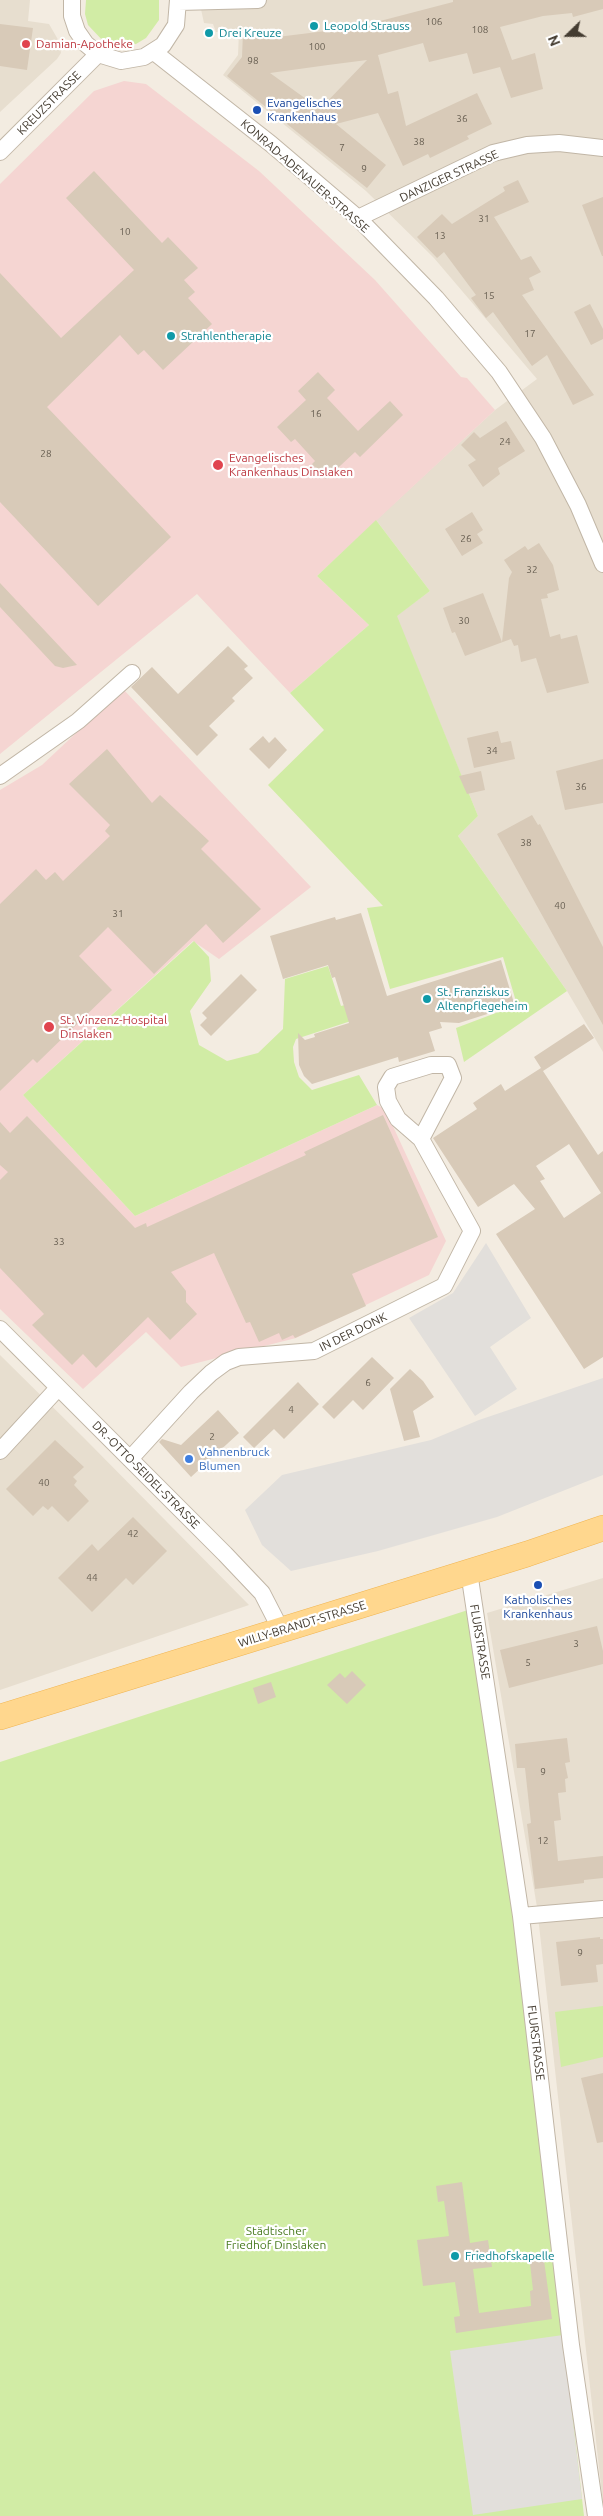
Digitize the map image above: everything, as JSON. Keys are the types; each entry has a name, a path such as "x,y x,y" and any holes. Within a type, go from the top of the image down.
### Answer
{"main road":[{"name":"WILLY-BRANDT-STRASSE","path":"0,1717 469,1572 603,1528"}],"street":[{"path":"71,0 72,16 77,31 86,44 98,54 121,60 138,59 154,52 170,36 177,19 178,1 258,0"},
{"name":"KONRAD-ADENAUER-STRASSE","path":"154,52 271,144 358,218 436,298 499,372 543,438 578,504 603,564"},
{"name":"KREUZSTRASSE","path":"0,152 98,54"},
{"name":"DANZIGER STRASSE","path":"358,218 493,153 559,142 603,148"},
{"path":"0,776 78,721 132,673"},
{"name":"IN DER DONK","path":"130,1459 191,1392 226,1362 239,1357 314,1351 444,1286 472,1231 420,1139 398,1119 388,1101 386,1087 392,1077 431,1065 448,1065 454,1078 420,1139"},
{"name":"DR.-OTTO-SEIDEL-STRASSE","path":"0,1329 262,1593 281,1630"},
{"path":"0,1451 58,1388"},
{"name":"FLURSTRASSE","path":"469,1572 521,1916 571,2345 596,2516"},
{"path":"521,1916 603,1908"}],"shaded area":[{"path":"0,0 30,0 28,21 49,24 60,43 61,53 57,59 0,112"},
{"path":"199,0 603,0 603,1052 567,991 458,836 478,816 396,616 430,591 376,520 495,410 537,379 434,258 366,191 223,75 238,55 239,32 216,32 213,24 204,23"},
{"name":"Evangelisches Krankenhaus Dinslaken","path":"124,81 146,84 259,171 375,280 461,377 467,378 495,410 317,576 369,625 290,693 197,594 0,754 0,184 94,91"},
{"name":"St. Vinzenz-Hospital Dinslaken","path":"123,689 311,887 219,959 193,941 23,1095 135,1216 377,1105 385,1109 446,1241 429,1275 296,1338 181,1367 146,1332 83,1389 0,1309 0,790 42,765"},
{"path":"486,1243 531,1318 490,1347 517,1389 475,1416 409,1318 453,1293"},
{"path":"0,1355 85,1439 249,1605 0,1690"},
{"path":"603,1378 603,1475 497,1517 378,1551 291,1571 262,1545 245,1510 282,1475 431,1440 479,1420"},
{"path":"603,1578 603,2504 537,1907 487,1613"},
{"path":"563,2335 582,2499 473,2515 450,2351"}],"green space":[{"path":"86,0 159,0 159,20 146,38 136,44 114,46 104,42 88,25 85,14"},
{"path":"376,520 430,591 397,616 478,816 458,836 567,991 464,1062 456,1028 517,1005 503,957 390,989 367,908 383,906 268,785 324,730 290,693 369,625 317,576"},
{"path":"194,941 209,957 211,981 190,1011 199,1045 227,1061 258,1053 283,1029 285,979 328,966 341,1006 349,1004 354,1020 296,1039 293,1047 294,1062 299,1077 312,1090 359,1075 377,1105 135,1216 23,1095"},
{"name":"Städtischer Friedhof Dinslaken","path":"471,1609 547,2160 562,2322 584,2516 0,2516 0,1762"},
{"path":"603,2006 603,2057 561,2067 555,2012"}],"building":[{"path":"453,0 603,0 603,9 573,17 572,13 543,16 500,27 512,60 535,53 543,89 511,98 500,67 473,74 467,53 429,62 423,43 378,55 388,94 398,91 406,126 477,93 492,124 467,136 469,139 430,158 428,154 403,166 378,113 336,124 386,165 367,188 227,76 242,57 243,32 270,33 269,38 334,30 334,33 453,2","holes":["367,60 320,109 270,73"]},
{"path":"0,24 33,28 27,70 0,66"},
{"path":"94,171 162,243 168,237 198,268 184,280 195,292 188,298 212,324 163,370 144,350 138,355 120,335 47,407 171,537 98,606 0,502 0,273 61,338 134,270 66,198"},
{"path":"518,180 529,202 494,217 521,260 531,256 541,272 529,278 534,290 522,295 594,395 573,405 547,355 532,366 493,312 486,318 471,298 476,295 444,252 437,258 417,237 442,214 452,224 505,191 503,187"},
{"path":"603,197 603,256 602,256 582,205"},
{"path":"590,304 603,329 603,339 591,345 574,312"},
{"path":"318,372 335,390 327,398 358,431 390,401 403,415 360,457 355,452 326,479 312,464 315,461 295,439 291,442 277,427 306,400 298,391"},
{"path":"506,421 525,451 498,468 500,474 483,487 468,465 476,460 461,445 474,432 480,438"},
{"path":"472,512 483,530 477,534 483,543 462,556 445,529"},
{"path":"539,543 553,565 559,590 547,594 548,598 541,599 550,637 560,634 561,639 577,635 589,683 547,693 536,658 521,662 518,645 514,646 511,639 465,656 455,632 452,633 443,608 483,593 502,642 509,578 512,572 504,560 525,546 528,550"},
{"path":"0,583 77,665 63,668 55,666 0,607"},
{"path":"228,646 248,666 244,669 253,678 232,698 235,701 209,726 218,735 197,756 131,687 152,667 178,694"},
{"path":"498,731 501,743 511,741 515,759 474,768 467,738"},
{"path":"263,736 269,743 275,737 287,750 269,769 249,749"},
{"path":"107,749 152,803 160,795 209,841 201,849 261,909 223,943 206,924 154,974 108,927 79,956 112,990 37,1063 33,1059 0,1091 0,904 36,869 46,880 55,872 63,881 110,836 105,831 110,825 69,784"},
{"path":"603,759 603,803 565,810 556,771"},
{"path":"481,771 485,790 467,794 459,776"},
{"path":"532,815 538,825 540,824 603,947 603,1025 497,834"},
{"name":"St. Franziskus Altenpflegeheim","path":"361,913 387,996 501,960 514,1003 502,1006 503,1009 459,1023 440,1022 442,1028 429,1032 435,1051 399,1062 398,1057 312,1084 304,1076 299,1065 298,1033 305,1040 315,1037 314,1034 349,1023 335,977 332,978 328,965 283,979 270,936 335,917 336,920"},
{"path":"241,974 257,990 211,1036 200,1025 207,1018 202,1013"},
{"path":"584,1024 594,1038 543,1071 598,1155 603,1151 603,1357 584,1369 496,1234 535,1209 514,1184 478,1207 433,1138 477,1109 473,1103 501,1084 505,1091 541,1068 534,1057","holes":["569,1144 601,1193 564,1218 540,1181 545,1179 536,1166"]},
{"path":"383,1115 438,1237 352,1274 366,1306 295,1338 293,1335 282,1340 279,1333 259,1342 250,1322 246,1323 214,1253 171,1272 186,1291 186,1302 197,1314 170,1340 148,1317 96,1368 83,1354 72,1365 32,1325 44,1314 0,1268 0,1180 8,1172 0,1165 0,1122 10,1133 27,1116 135,1228 146,1223 147,1227 306,1155 304,1152"},
{"path":"372,1357 394,1378 363,1410 353,1400 334,1419 322,1407"},
{"path":"410,1369 423,1381 434,1397 413,1411 420,1437 404,1441 390,1389"},
{"path":"298,1382 319,1404 284,1439 274,1429 254,1448 243,1437"},
{"path":"218,1410 239,1433 191,1477 159,1442 162,1439 181,1445"},
{"path":"55,1440 84,1467 73,1477 77,1481 74,1485 89,1501 68,1522 52,1506 48,1510 43,1506 33,1516 6,1489"},
{"path":"133,1517 167,1551 133,1585 126,1578 92,1612 58,1578 92,1544 98,1551"},
{"path":"597,1626 603,1651 603,1664 509,1688 500,1650"},
{"path":"352,1671 366,1685 347,1704 327,1685 340,1673 345,1678"},
{"path":"271,1682 276,1697 258,1704 253,1688"},
{"path":"567,1738 570,1762 565,1763 568,1778 565,1779 566,1792 558,1793 561,1820 554,1821 558,1861 603,1856 603,1878 584,1880 584,1883 535,1889 527,1824 531,1823 525,1768 517,1768 515,1744"},
{"path":"600,1937 600,1939 603,1939 603,1964 596,1965 598,1982 561,1986 556,1942"},
{"path":"603,2073 603,2142 597,2143 581,2078"},
{"name":"Friedhofskapelle","path":"462,2182 470,2243 488,2240 492,2267 473,2269 479,2313 531,2306 530,2291 533,2290 529,2255 543,2253 552,2319 456,2333 454,2317 460,2316 455,2282 423,2286 417,2240 449,2236 444,2201 438,2202 436,2186"}],"place":[{"name":"Leopold Strauss","path":"314,26"},
{"name":"Drei Kreuze","path":"209,33"},
{"name":"Damian-Apotheke","path":"26,44"},
{"name":"Evangelisches Krankenhaus","path":"257,110"},
{"name":"Strahlentherapie","path":"171,336"},
{"name":"Evangelisches Krankenhaus Dinslaken","path":"218,465"},
{"name":"St. Franziskus Altenpflegeheim","path":"427,999"},
{"name":"St. Vinzenz-Hospital Dinslaken","path":"49,1027"},
{"name":"Vahnenbruck Blumen","path":"189,1459"},
{"name":"Katholisches Krankenhaus","path":"538,1585"},
{"name":"Friedhofskapelle","path":"455,2256"}]}
